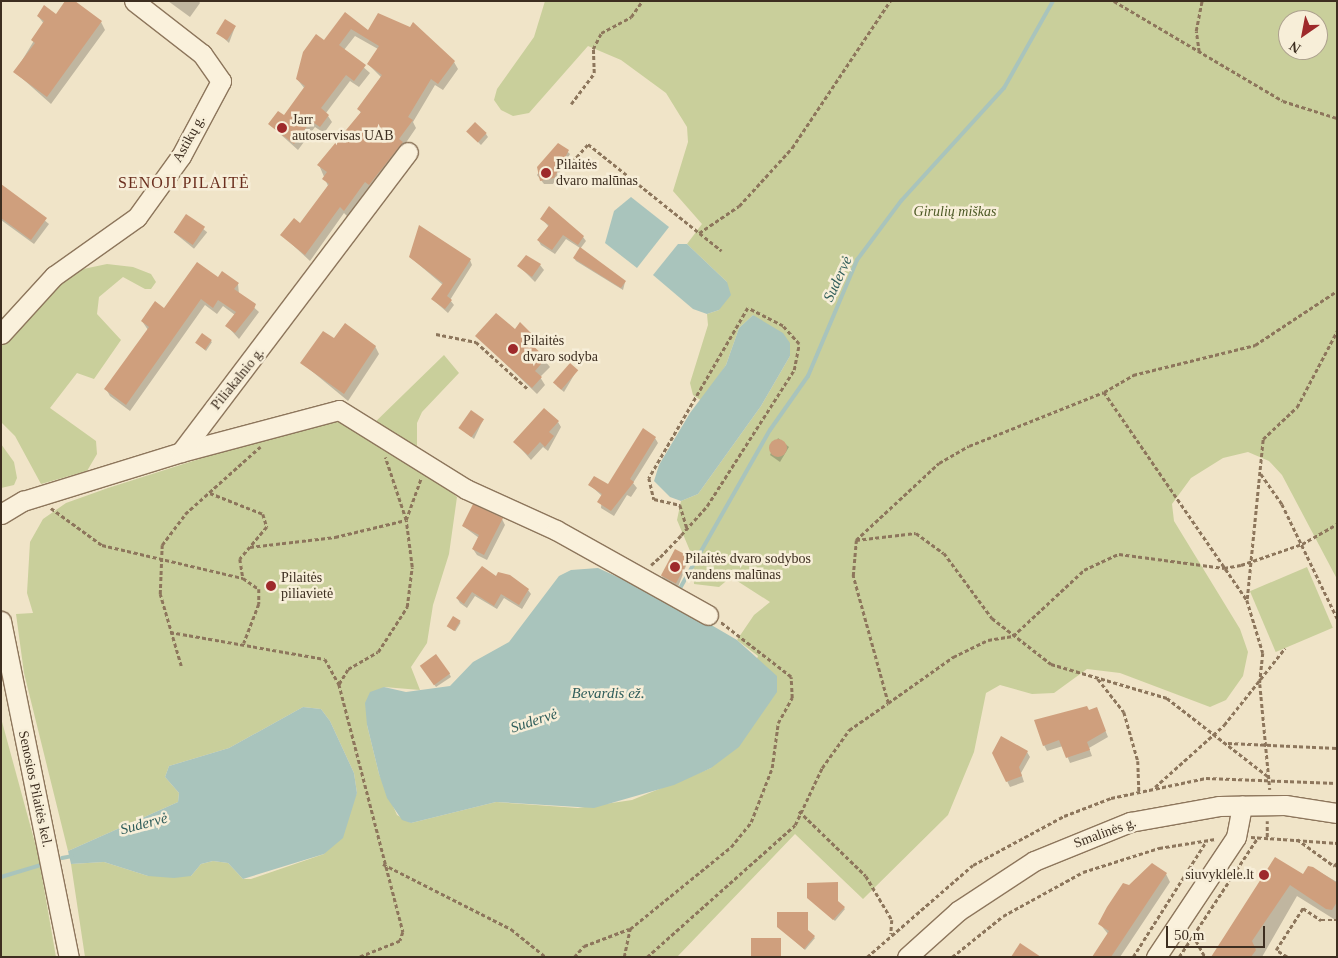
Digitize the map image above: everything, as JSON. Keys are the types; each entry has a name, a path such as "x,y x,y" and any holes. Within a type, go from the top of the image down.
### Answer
{"street":[{"name":"Astikų g.","path":"1,334 54,276 137,217 181,156 221,80 202,54 134,1"},
{"name":"Piliakalnio g.","path":"181,452 408,152"},
{"path":"1,514 45,495 181,452 339,410 466,489 556,530 708,615"},
{"name":"Senosios Pilaitės kel.","path":"1,621 69,957"},
{"path":"1156,957 1236,837 1242,806"},
{"name":"Smalinės g.","path":"907,957 992,887 1076,842 1173,812 1242,806 1337,813"}],"path":[{"path":"571,104 594,74 593,48 601,33 631,18 642,1"},
{"path":"699,233 739,206 792,148 890,1"},
{"path":"1114,1 1283,101 1337,118"},
{"path":"1199,52 1196,31 1202,1"},
{"path":"572,162 588,144 722,252"},
{"path":"888,703 854,576 856,540 939,463 1008,429 1104,392 1133,375 1255,345 1337,291"},
{"path":"642,560 650,565 687,528 707,506 794,370 799,344 783,326 748,308 649,478 654,499 680,505 687,528"},
{"path":"856,540 916,533 944,553 992,618 1051,664 1168,698 1216,732 1271,779 1265,745 1260,684 1263,653 1247,600 1248,562 1260,474 1262,438 1297,407 1337,331"},
{"path":"436,334 476,342 528,389"},
{"path":"1104,392 1247,600"},
{"path":"338,684 348,670 378,652 407,607 412,567 406,520 389,474 382,435"},
{"path":"181,666 160,594 159,556 173,527 264,443"},
{"path":"406,520 426,463"},
{"path":"1260,474 1282,504 1337,618"},
{"path":"210,493 263,514 267,527 240,560 243,578"},
{"path":"45,495 52,511 102,545 159,556 243,578 259,589 259,604 244,643"},
{"path":"250,547 335,537 406,520"},
{"path":"647,957 795,824 799,811 849,730 953,657 988,640 1013,636 1084,570 1119,554 1224,568 1302,544 1337,524"},
{"path":"574,957 591,942 630,929 731,847 751,822 772,768 778,723 792,698 791,677 730,627"},
{"path":"170,632 244,643 325,659 338,684 385,855 383,864 403,932 400,941 360,957"},
{"path":"1155,787 1216,732 1260,684 1285,648"},
{"path":"1098,678 1124,712 1138,761 1139,791"},
{"path":"1228,743 1337,748"},
{"path":"799,811 866,876 892,920 891,934"},
{"path":"952,957 1003,916 1083,872 1150,850 1236,837 1296,838 1337,843"},
{"path":"1179,957 1258,837"},
{"path":"1296,838 1334,866 1337,863"},
{"path":"1133,957 1208,840"},
{"path":"383,864 511,929 546,957"},
{"path":"1287,957 1276,950 1303,908 1321,920 1337,920"},
{"path":"624,957 630,929"},
{"path":"1193,935 1204,957"}],"green space":[{"name":"Girulių miškas","path":"545,1 1337,1 1337,579 1282,475 1269,461 1248,452 1223,458 1191,478 1172,504 1174,521 1240,629 1248,652 1243,676 1226,700 1210,707 1120,673 1087,669 1054,693 1032,694 1000,685 986,693 974,752 948,815 863,899 795,834 677,957 85,957 71,864 104,862 148,876 191,876 201,864 213,861 228,863 243,879 251,879 324,854 357,793 354,773 330,721 321,709 303,707 229,748 169,766 165,777 179,793 178,802 68,851 24,673 16,614 33,613 27,593 30,542 43,519 66,503 108,488 332,417 367,430 444,355 459,373 422,412 417,423 417,463 457,497 449,554 433,605 427,643 411,667 420,690 384,687 367,725 379,774 397,815 411,823 496,802 578,808 632,800 711,768 758,656 737,640 754,615 770,602 731,577 719,587 694,584 693,558 677,520 681,501 698,494 761,406 790,356 753,315 739,328 726,365 702,401 693,395 690,383 708,325 707,314 719,310 727,282 687,244 702,224 673,191 688,142 687,127 666,93 621,60 588,46 529,113 513,116 501,110 494,100 497,89 534,37"},
{"path":"107,264 133,267 151,274 156,282 151,289 145,289 123,277 99,297 97,314 121,340 94,379 77,373 50,408 96,441 97,454 87,471 41,484 15,436 1,422 1,344 69,272"},
{"path":"1,444 14,462 17,478 14,485 1,488"},
{"path":"1307,567 1333,628 1276,652 1250,591"},
{"path":"1,718 38,854 56,957 1,957"}],"water":[{"path":"631,197 669,227 637,268 605,243 614,211"},
{"path":"678,244 687,244 727,282 731,295 719,310 707,314 693,309 653,275"},
{"path":"753,315 783,333 790,343 790,356 761,406 698,494 681,501 670,497 654,481 659,465 690,413 726,365 739,328"},
{"name":"Bevardis ež.","path":"598,568 672,602 737,640 777,676 777,692 739,747 711,768 674,785 594,808 496,802 411,823 402,820 387,798 379,774 367,725 365,703 370,692 384,687 406,692 450,686 473,662 509,642 559,576 571,570"},
{"path":"303,707 321,709 330,721 354,773 357,793 343,838 324,854 243,879 228,863 213,861 201,864 191,876 174,878 148,876 104,862 71,864 68,851 178,802 179,793 165,777 169,766 229,748"}],"building":[{"path":"65,1 75,1 102,21 47,97 13,72 35,43 31,40 44,21 37,16 44,5 56,14"},
{"path":"345,12 368,30 378,13 410,27 413,22 455,61 438,84 431,79 408,117 413,120 399,139 403,142 369,185 365,182 344,211 340,207 305,255 280,235 294,218 300,223 329,184 322,179 327,172 317,165 361,112 357,109 382,75 367,64 379,46 351,29 339,45 366,65 354,81 346,75 321,108 329,115 320,127 311,121 294,144 268,124 278,111 284,115 305,86 296,79 303,52 316,34 324,40"},
{"path":"225,19 236,26 227,40 216,33"},
{"path":"475,122 487,133 478,142 466,132"},
{"path":"558,143 569,150 554,178 540,181 537,167"},
{"path":"1,184 47,218 31,240 1,218"},
{"path":"549,206 584,236 578,245 563,235 552,250 537,240 549,225 540,219"},
{"path":"186,214 205,227 193,245 174,232"},
{"path":"419,225 471,259 447,296 452,300 445,309 431,299 443,283 409,257"},
{"path":"580,247 626,281 621,288 573,258"},
{"path":"526,255 541,264 532,277 517,266"},
{"path":"197,262 218,277 222,271 239,283 234,289 256,304 254,309 235,333 225,326 236,312 218,300 213,308 201,299 126,405 104,389 149,327 141,321 155,301 164,308"},
{"name":"Pilaitės dvaro sodyba","path":"496,313 515,329 520,322 532,334 527,340 546,358 535,371 542,377 532,388 475,336"},
{"path":"345,323 376,346 344,394 300,363 323,331 334,338"},
{"path":"202,333 212,340 205,350 195,343"},
{"path":"570,363 578,370 561,390 553,383"},
{"path":"544,408 559,421 549,432 554,436 545,447 540,442 528,455 513,442"},
{"path":"471,410 484,419 471,437 458,428"},
{"path":"643,428 656,437 630,479 634,482 611,511 597,502 602,494 588,485 594,476 608,484"},
{"path":"778,439 784,442 787,448 784,454 778,457 772,454 769,448 772,442"},
{"path":"473,504 503,518 484,555 472,549 479,535 462,526"},
{"name":"Pilaitės dvaro sodybos vandens malūnas","path":"675,549 690,557 676,583 661,575"},
{"path":"482,566 496,576 498,572 510,575 529,589 519,605 501,594 494,606 472,592 464,604 456,598"},
{"path":"453,616 461,621 454,631 447,626"},
{"path":"436,654 450,673 434,685 420,666"},
{"path":"1087,706 1089,710 1097,707 1106,731 1087,742 1090,750 1066,758 1059,740 1043,746 1034,720"},
{"path":"1001,736 1028,751 1019,767 1022,776 1006,782 992,753"},
{"path":"1275,857 1303,874 1308,866 1313,867 1337,883 1337,902 1332,910 1326,909 1290,885 1252,941 1256,950 1251,957 1211,957"},
{"path":"1152,863 1167,873 1111,957 1092,957 1109,931 1098,924 1107,907 1123,883 1129,885"},
{"path":"838,882 838,901 845,907 833,920 807,898 807,883"},
{"path":"777,912 808,912 808,930 815,936 804,949 777,927"},
{"path":"751,938 781,938 781,957 751,957"},
{"path":"1020,943 1041,957 1011,957"}],"waterway":[{"name":"Sudervė","path":"679,590 770,430 808,376 857,260 901,201 1004,88 1053,1"},
{"name":"Sudervė","path":"62,858 72,856"},
{"name":"Sudervė","path":"1,877 41,865"}],"place":[{"name":"Jarr autoservisas UAB","path":"282,128"},
{"name":"Pilaitės dvaro malūnas","path":"546,173"},
{"name":"Pilaitės dvaro sodyba","path":"513,349"},
{"name":"Pilaitės dvaro sodybos vandens malūnas","path":"675,567"},
{"name":"Pilaitės piliavietė","path":"271,586"},
{"name":"siuvyklele.lt","path":"1264,875"}],"district":[{"name":"SENOJI PILAITĖ","path":"184,183"}]}
